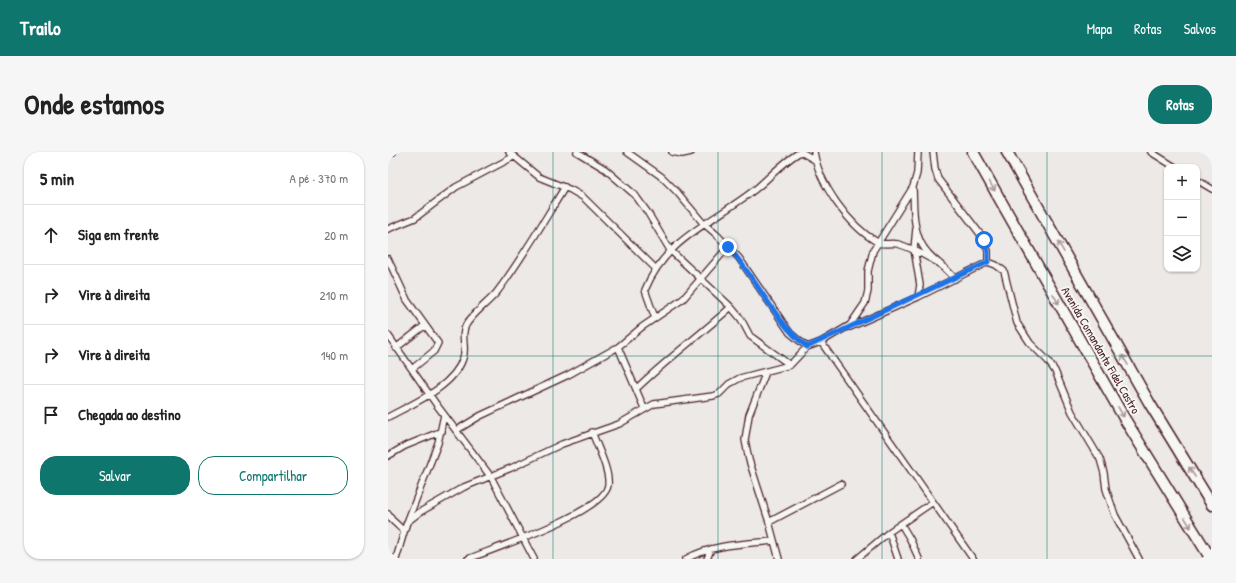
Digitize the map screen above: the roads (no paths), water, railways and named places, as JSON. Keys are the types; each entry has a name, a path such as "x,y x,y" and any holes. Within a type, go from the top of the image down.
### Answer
{"highway":[{"name":"Avenida Comandante Fidel Castro","path":"973,152 1124,418 1210,559"},
{"name":"Avenida Comandante Fidel Castro","path":"1007,152 1150,404 1212,505"}],"street":[{"path":"388,155 393,152"},
{"path":"577,152 605,169 635,195 648,213 670,250 731,307 741,319 750,336 790,365"},
{"path":"627,152 662,177 678,192 703,223 739,258 790,333 807,347"},
{"path":"672,152 682,154 691,152"},
{"path":"655,318 645,290 650,276 670,250 703,223 731,207 758,187 783,162 800,152 815,160"},
{"path":"814,152 815,160 825,184 857,228 878,244 896,243 914,249 948,269 955,279"},
{"path":"407,522 420,512 464,487 491,477 562,444 626,421 644,408 654,404 713,396 719,394 729,384 740,378 790,365 807,347 821,342 850,325 860,313 868,291 870,260 873,252 913,187 917,173 918,152"},
{"path":"933,152 935,170 938,179 984,240 988,251 988,262"},
{"path":"1151,152 1170,164"},
{"path":"388,229 415,218 456,187 511,154 539,177 565,187 583,197 656,269"},
{"path":"1200,182 1212,189"},
{"path":"388,417 430,395 457,370 464,358 464,337 466,325 487,303 509,275 565,187"},
{"path":"913,187 916,228 914,249 920,285 918,296"},
{"path":"916,228 924,249 939,263"},
{"path":"457,430 480,416 568,375 618,347 642,327 683,299 728,247"},
{"path":"388,259 407,300 424,326 436,338 438,343 437,347 412,369"},
{"path":"829,336 955,279 988,262 996,265 1004,271 1017,324 1030,343 1048,361 1055,371 1072,412 1100,459 1106,489 1115,515 1139,559"},
{"path":"636,389 653,372 698,337 731,307"},
{"path":"396,348 424,326"},
{"path":"388,335 444,415 457,430 491,477 534,559"},
{"path":"821,342 973,559"},
{"path":"618,347 644,408"},
{"path":"766,372 749,415 745,440 749,460 779,559"},
{"path":"396,559 407,522 422,487 442,431 444,415"},
{"path":"388,456 405,446 442,431"},
{"path":"468,559 558,524 595,503 606,493 609,484 608,474 592,432"},
{"path":"769,522 841,484"},
{"path":"857,559 889,532 933,502"},
{"path":"388,514 390,521 404,531"},
{"path":"901,524 919,559"},
{"path":"889,532 898,559"},
{"path":"686,559 711,549 774,541"},
{"path":"707,559 711,549"}]}
